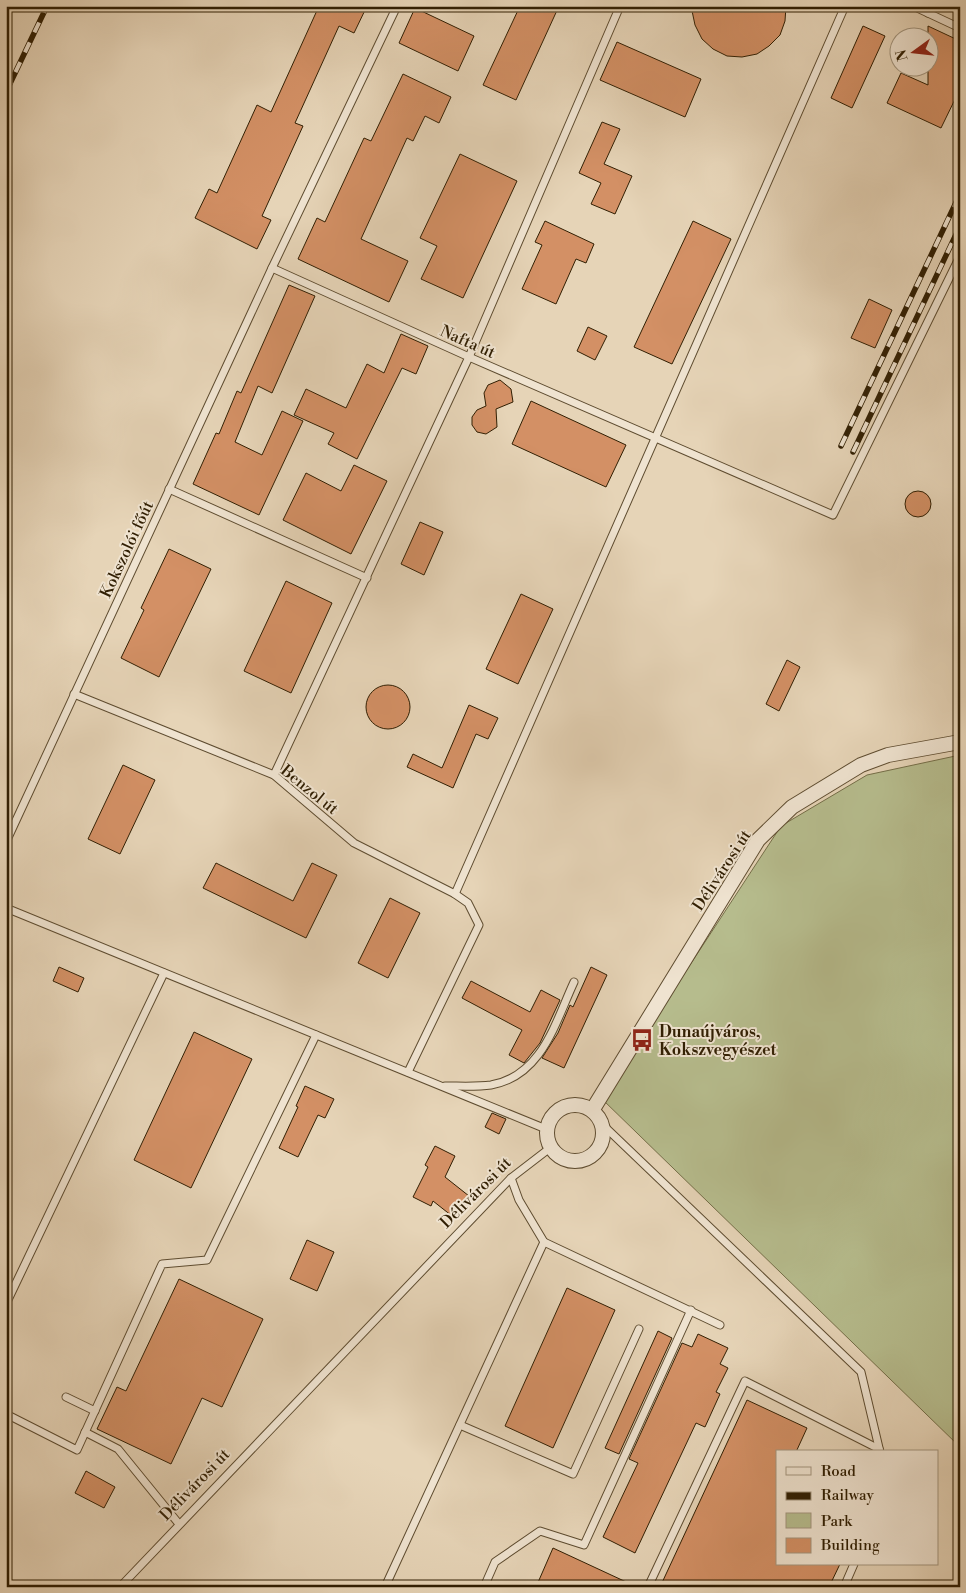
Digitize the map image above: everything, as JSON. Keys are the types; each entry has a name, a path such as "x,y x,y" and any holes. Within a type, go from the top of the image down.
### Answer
{"street":[{"name":"Délivárosi út","path":"592,1109 758,840 792,807 860,765 888,755 960,742"},
{"path":"574,1104 592,1109 604,1126 601,1146 586,1160 566,1161 550,1148 546,1129 556,1111 574,1104"}],"lane":[{"name":"Kokszolói főút","path":"6,842 272,268 397,6"},
{"path":"274,775 470,357 620,6"},
{"path":"455,894 654,437 845,6"},
{"path":"912,6 929,10 960,28"},
{"name":"Nafta út","path":"272,268 470,357 833,514 960,256"},
{"path":"169,489 366,578"},
{"name":"Benzol út","path":"74,694 274,775 354,843 455,894 468,903 479,925 408,1072"},
{"path":"6,908 546,1129"},
{"path":"6,1304 164,973"},
{"path":"442,1087 492,1085 526,1071 544,1050 574,982"},
{"path":"6,1414 77,1450 162,1264 207,1260 316,1035"},
{"path":"604,1126 861,1372 880,1450"},
{"name":"Délivárosi út","path":"120,1587 511,1178 550,1148"},
{"path":"511,1178 520,1200 544,1242 720,1325"},
{"path":"385,1587 544,1242"},
{"path":"484,1587 495,1562 540,1531 584,1545 691,1310"},
{"path":"460,1425 573,1474 640,1329"},
{"path":"648,1587 745,1381 880,1450"},
{"path":"66,1397 94,1411"},
{"path":"85,1432 118,1449 179,1524"},
{"path":"844,1587 853,1566"}],"green space":[{"path":"960,755 960,1447 602,1099 781,826 867,775"}],"building":[{"path":"319,6 367,6 354,33 339,26 295,123 303,126 262,216 271,220 257,249 195,218 209,189 217,193 257,105 271,112"},
{"path":"520,6 559,6 516,100 483,85"},
{"path":"691,6 786,6 785,21 780,35 757,54 742,57 727,56 713,49 702,39 695,25"},
{"path":"415,8 474,36 458,71 399,43"},
{"path":"863,26 885,36 852,108 831,98"},
{"path":"938,31 960,41 960,89 941,128 887,103 899,78 912,78 928,85 928,78 938,78"},
{"path":"617,42 701,79 685,117 600,80"},
{"path":"403,74 451,97 439,123 425,116 413,141 407,138 361,239 408,261 389,302 298,259 317,218 325,222 364,138 371,141"},
{"path":"602,122 620,129 604,164 632,176 615,214 591,204 601,183 579,173"},
{"path":"460,154 517,181 463,298 421,279 437,246 420,238"},
{"path":"545,221 594,244 586,263 576,259 556,304 522,289 542,245 535,242"},
{"path":"693,221 731,239 672,364 634,347"},
{"path":"289,285 315,296 272,393 258,386 235,442 262,455 282,411 303,421 259,515 193,484 216,433 219,434 237,391 241,393"},
{"path":"869,299 892,310 875,348 851,338"},
{"path":"588,327 607,336 595,360 577,351"},
{"path":"401,334 428,346 416,374 402,368 357,459 328,444 334,433 294,415 306,389 346,408 367,364 384,373"},
{"path":"500,380 511,389 513,402 496,409 497,427 486,434 477,432 472,425 472,417 477,410 486,406 484,393 488,385"},
{"path":"531,401 626,445 606,487 512,444"},
{"path":"354,465 387,481 351,554 283,520 306,473 341,491"},
{"path":"918,491 927,495 931,504 927,513 918,517 909,513 905,504 909,495"},
{"path":"420,522 443,532 424,575 401,564"},
{"path":"169,549 211,569 159,677 121,658 144,610 141,608"},
{"path":"286,581 332,603 291,693 244,671"},
{"path":"521,594 553,609 518,684 486,669"},
{"path":"787,660 800,667 779,711 766,704"},
{"path":"392,685 404,691 409,698 409,716 404,723 397,728 384,729 376,726 369,719 366,703 369,695 376,688"},
{"path":"469,705 498,718 488,739 476,734 453,788 407,767 413,754 442,768"},
{"path":"123,765 155,780 120,854 88,839"},
{"path":"216,863 293,901 312,863 337,875 306,938 203,888"},
{"path":"390,898 420,913 388,978 358,963"},
{"path":"59,967 84,978 78,992 53,981"},
{"path":"591,967 607,975 564,1068 542,1058 558,1033 570,1005 573,1007"},
{"path":"471,981 530,1012 541,990 560,1000 540,1043 524,1063 509,1055 522,1030 462,998"},
{"path":"194,1032 252,1059 191,1188 134,1160"},
{"path":"305,1086 334,1099 325,1118 318,1115 298,1157 279,1148 298,1107 296,1106"},
{"path":"492,1113 506,1119 499,1134 485,1127"},
{"path":"435,1146 455,1156 445,1177 469,1196 452,1216 433,1201 431,1206 413,1197 428,1167 425,1165"},
{"path":"307,1240 334,1252 317,1291 290,1279"},
{"path":"179,1279 263,1319 222,1407 202,1398 171,1464 97,1429 117,1387 126,1391"},
{"path":"567,1288 615,1310 553,1448 505,1426"},
{"path":"658,1331 672,1338 619,1454 605,1448"},
{"path":"698,1334 728,1348 720,1364 728,1368 716,1392 720,1394 705,1427 696,1423 635,1553 603,1537 638,1463 629,1459 682,1343 692,1347"},
{"path":"747,1400 807,1428 797,1450 776,1450 776,1566 839,1566 829,1587 660,1587"},
{"path":"86,1471 115,1487 104,1508 75,1493"},
{"path":"553,1548 637,1587 536,1587"}],"railway":[{"path":"6,92 47,6"},
{"path":"841,446 960,194"},
{"path":"853,452 960,226"}],"place":[{"name":"Dunaújváros, Kokszvegyészet","path":"642,1040"}]}
